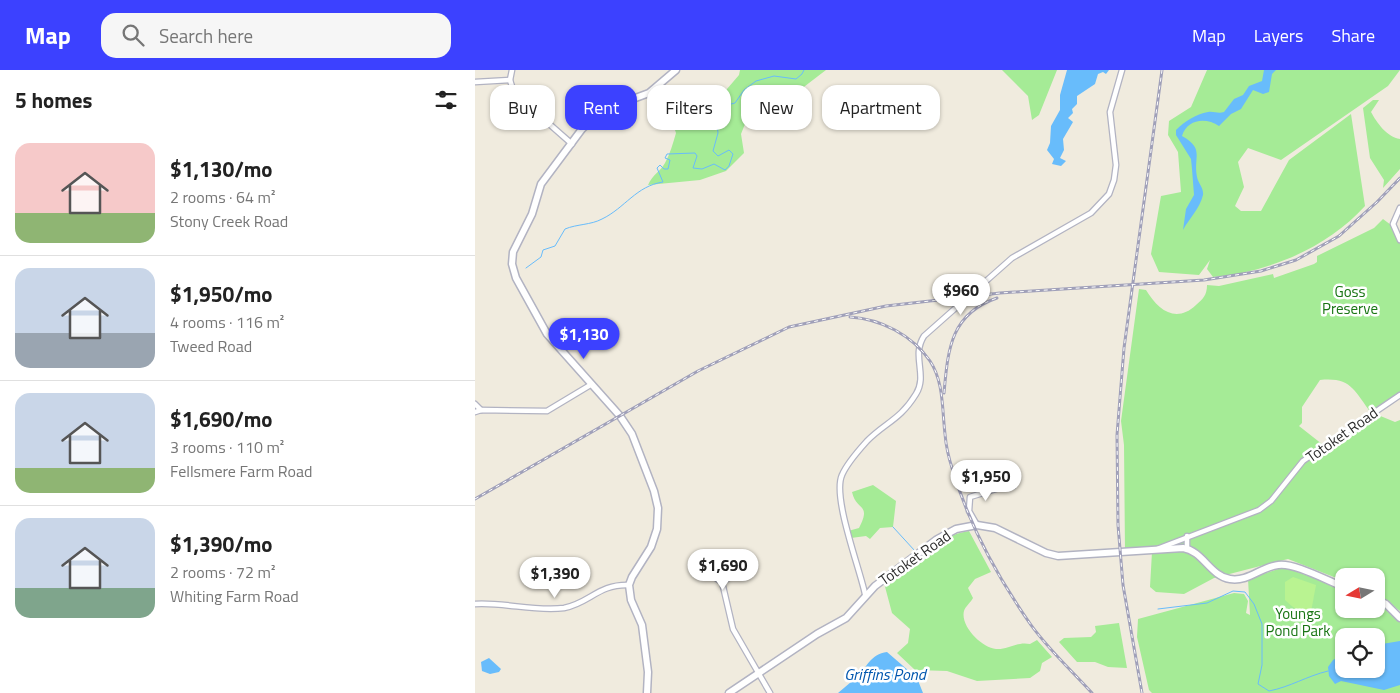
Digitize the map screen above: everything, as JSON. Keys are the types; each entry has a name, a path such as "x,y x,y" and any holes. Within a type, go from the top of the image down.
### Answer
{"main road":[{"path":"647,693 649,672 642,626 631,600 629,585 632,577 651,548 657,529 658,508 645,463 632,434 621,416 547,334 516,278 512,264 513,252 532,214 541,184 582,128 599,114 614,106 649,93 676,70"},
{"name":"Totoket Road","path":"729,693 817,634 847,618 865,594 943,536 961,528 977,525 1002,530 1039,550 1057,556 1156,550"},
{"path":"1156,550 1187,548 1217,574 1228,579 1242,579 1282,564 1335,584"},
{"path":"1385,604 1400,618"}],"street":[{"path":"512,70 510,80 514,93 572,144"},
{"path":"865,594 859,568 847,537 840,487 841,476 867,441 900,416 918,391 922,382 917,358 918,347 924,336 1012,258 1091,213 1109,194 1115,180 1116,165 1110,112 1123,70"},
{"path":"475,82 510,80"},
{"path":"1400,208 1393,224 1400,240"},
{"path":"475,412 481,410 547,411 592,384"},
{"name":"Totoket Road","path":"1156,550 1187,536 1259,510 1271,502 1297,467 1309,456 1400,395"},
{"path":"475,404 481,410"},
{"path":"977,525 969,511 969,497 1006,486 1013,486"},
{"path":"1187,536 1187,548"},
{"path":"722,582 733,629 770,693"},
{"path":"475,604 556,609 578,603 605,588 629,585"}],"green space":[{"path":"740,70 826,70 806,85 741,85 741,130 743,130 741,134 744,153 726,171 700,180 648,185 667,160 676,133 675,130 731,130 730,85 739,75"},
{"path":"1002,70 1057,70 1039,115 1032,120 1028,96"},
{"path":"1207,70 1400,70 1388,86 1281,160 1248,148 1238,162 1244,187 1235,206 1241,211 1261,211 1289,160 1351,114 1365,206 1350,221 1315,246 1255,270 1213,277 1207,269 1210,260 1199,275 1159,272 1151,254 1161,196 1181,192 1178,152 1168,135 1169,121 1191,107"},
{"path":"1373,100 1379,100 1371,112 1376,121 1395,138 1400,139 1400,169 1383,188 1384,180 1370,158 1363,108"},
{"name":"Goss Preserve","path":"1383,219 1391,225 1400,243 1400,392 1371,413 1356,392 1345,383 1320,380 1302,407 1302,423 1299,426 1327,448 1378,415 1395,422 1400,420 1400,611 1385,600 1385,568 1335,568 1335,577 1288,559 1214,578 1184,594 1156,592 1150,587 1152,552 1125,550 1124,445 1121,421 1139,289 1146,290 1162,309 1168,312 1175,314 1189,311 1203,299 1207,285 1219,286 1273,274 1274,278 1314,264 1317,262 1317,256 1374,228"},
{"path":"873,485 896,501 893,527 880,528 870,539 866,536 851,538 848,531 859,528 864,514 852,492"},
{"path":"969,531 991,572 975,579 968,588 973,598 964,611 965,623 973,635 990,648 1000,649 1025,643 1030,644 1037,640 1052,657 1042,663 1040,671 1030,678 977,681 947,671 915,670 897,653 908,643 910,629 892,613 884,583 934,544 945,538"},
{"name":"Youngs Pond Park","path":"1284,567 1335,586 1335,618 1385,618 1385,608 1400,621 1400,693 1152,693 1149,690 1137,637 1138,619 1234,593 1244,594 1248,601 1246,613 1250,615 1248,579"},
{"path":"1293,577 1316,585 1311,612 1303,612 1285,600 1285,582"},
{"path":"1119,623 1127,668 1108,667 1095,662 1077,662 1059,642 1064,638 1091,637 1096,632 1095,626"}],"water":[{"path":"1067,70 1109,70 1106,74 1103,72 1098,74 1095,84 1077,96 1077,104 1072,109 1073,113 1068,118 1073,122 1063,139 1064,150 1060,158 1066,161 1061,166 1052,164 1054,159 1047,150 1050,143 1051,126 1060,110 1060,95"},
{"path":"1264,70 1276,70 1272,74 1269,92 1263,94 1253,90 1241,109 1231,114 1219,126 1208,121 1197,121 1184,130 1182,136 1196,149 1197,177 1203,195 1183,230 1186,209 1194,195 1191,159 1176,135 1176,130 1186,121 1199,115 1208,112 1224,112 1234,99 1243,95 1249,86 1262,81"},
{"path":"1400,641 1400,685 1384,690 1341,681 1335,684 1329,676 1328,667 1335,659 1335,678 1385,678 1385,644"},
{"name":"Griffins Pond","path":"887,652 917,678 923,693 838,693 851,682 858,681 872,659 881,653"},
{"path":"489,658 501,669 499,672 490,674 482,671 481,662"}],"waterway":[{"path":"526,268 541,257 543,250 555,246 565,229 602,219 645,188 663,182 657,168 660,165 664,169 668,169 670,160 665,158 667,154 695,153 697,156 693,168 702,169 714,164 725,170 729,166 733,154 729,150 718,156 713,151 718,133 715,108 735,103 744,90 756,81 774,76 796,79 804,70"},
{"path":"893,527 915,551"},
{"path":"1158,609 1207,603 1233,591 1245,592 1254,604 1262,624 1262,665 1258,684 1269,691 1328,671"}],"railway":[{"path":"1142,693 1123,585 1118,525 1117,435 1124,348 1162,70"},
{"path":"475,499 698,371 789,327 886,306 1000,293 1204,280 1261,271 1296,260 1339,236 1377,202 1400,178"},
{"path":"944,393 947,362 954,335 969,314 981,305 997,298"},
{"path":"850,317 873,321 895,330 914,343 930,361 935,369 940,387 945,439 950,462 976,532 1007,589 1031,625 1053,652 1092,693"}]}
